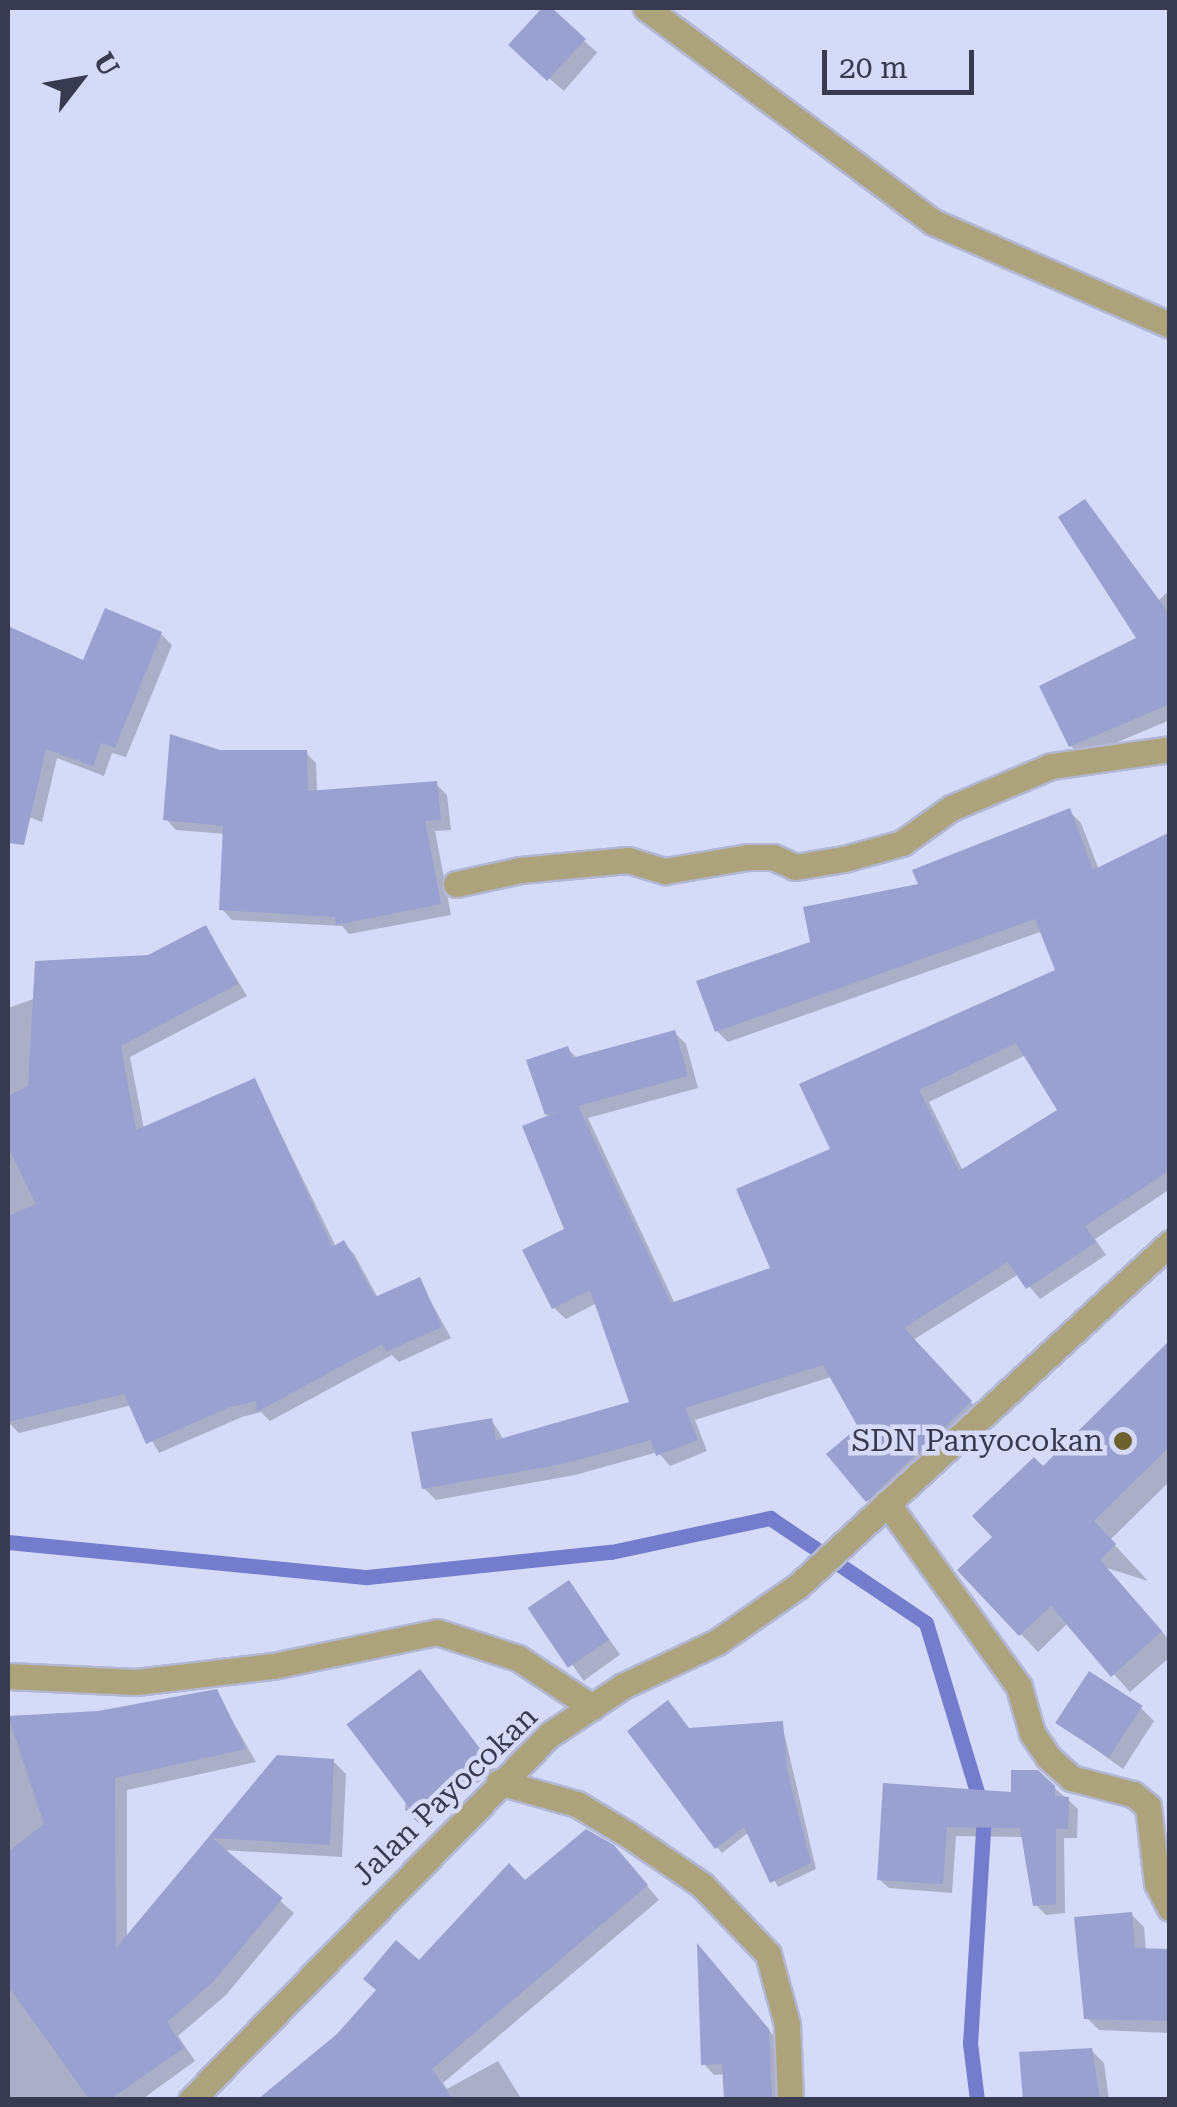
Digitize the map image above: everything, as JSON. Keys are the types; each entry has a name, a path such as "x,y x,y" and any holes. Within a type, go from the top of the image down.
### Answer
{"street":[{"path":"646,8 934,222 1170,325"},
{"path":"456,884 503,872 628,860 665,872 748,858 796,867 844,860 902,843 951,808 1051,766 1170,749"},
{"name":"Jalan Payocokan","path":"191,2100 550,1734 592,1707 716,1642 798,1586 1170,1242"},
{"path":"881,1508 1020,1688 1032,1733 1048,1757 1071,1778 1133,1794 1148,1806 1158,1883 1170,1908"},
{"path":"8,1676 136,1682 272,1666 437,1632 518,1658 592,1707"},
{"path":"499,1782 576,1804 627,1834 702,1885 768,1954 786,2024 790,2100"}],"building":[{"path":"542,8 552,8 586,39 547,81 508,45"},
{"path":"1085,499 1170,615 1170,704 1069,747 1039,686 1136,638 1058,517"},
{"path":"105,608 162,632 115,748 101,743 93,766 46,749 24,845 8,843 8,626 83,660"},
{"path":"170,734 220,750 307,750 308,791 437,781 441,820 425,821 441,904 336,925 335,917 219,910 223,826 163,820"},
{"path":"1070,808 1093,870 1170,832 1169,1171 1085,1226 1096,1242 1026,1289 1008,1262 904,1328 972,1401 866,1502 826,1454 858,1427 823,1365 685,1408 698,1440 656,1456 651,1440 563,1464 422,1489 411,1432 492,1418 496,1440 629,1402 590,1290 552,1309 522,1250 564,1229 522,1126 559,1111 545,1115 526,1060 568,1046 572,1058 675,1030 688,1076 578,1106 671,1303 770,1268 736,1189 830,1149 799,1084 1055,970 1035,919 715,1032 696,981 810,942 803,907 918,884 912,870","holes":["1016,1043 1057,1110 959,1171 919,1090"]},
{"path":"206,925 238,984 121,1046 136,1130 255,1078 332,1247 344,1240 375,1297 420,1277 442,1327 386,1352 382,1344 257,1412 256,1401 230,1407 146,1444 124,1394 8,1422 8,1216 36,1204 8,1147 8,1096 28,1086 35,961 148,955"},
{"path":"1170,1340 1170,1446 1094,1521 1116,1544 1100,1560 1162,1631 1111,1677 1051,1606 1019,1636 957,1570 992,1537 972,1516 1034,1457 1043,1466"},
{"path":"569,1580 609,1640 568,1668 528,1608"},
{"path":"420,1669 486,1756 412,1811 347,1724"},
{"path":"1089,1671 1143,1706 1109,1758 1055,1723"},
{"path":"217,1689 246,1749 115,1778 116,1948 277,1755 334,1759 330,1845 212,1838 283,1898 213,1982 167,2022 184,2048 109,2100 90,2100 8,1986 8,1852 44,1824 8,1716 98,1711"},
{"path":"668,1700 689,1728 783,1721 787,1770 811,1863 770,1883 744,1827 715,1849 627,1731"},
{"path":"1011,1770 1038,1770 1055,1786 1055,1796 1069,1797 1068,1829 1056,1829 1056,1904 1033,1906 1020,1828 947,1827 943,1884 877,1880 883,1783 1011,1792"},
{"path":"586,1829 614,1845 648,1885 432,2069 453,2100 257,2100 337,2034 376,1990 363,1979 396,1940 419,1960 509,1863 525,1880"},
{"path":"1132,1912 1135,1948 1170,1949 1170,2021 1084,2019 1074,1917"},
{"path":"697,1943 769,2029 772,2100 724,2100 722,2064 701,2065"},
{"path":"1092,2048 1100,2100 1023,2100 1019,2052"}],"waterway":[{"path":"8,1542 367,1577 611,1552 770,1518 926,1623 984,1815 970,2043 977,2100"}],"place":[{"name":"SDN Panyocokan","path":"1123,1441"}]}
